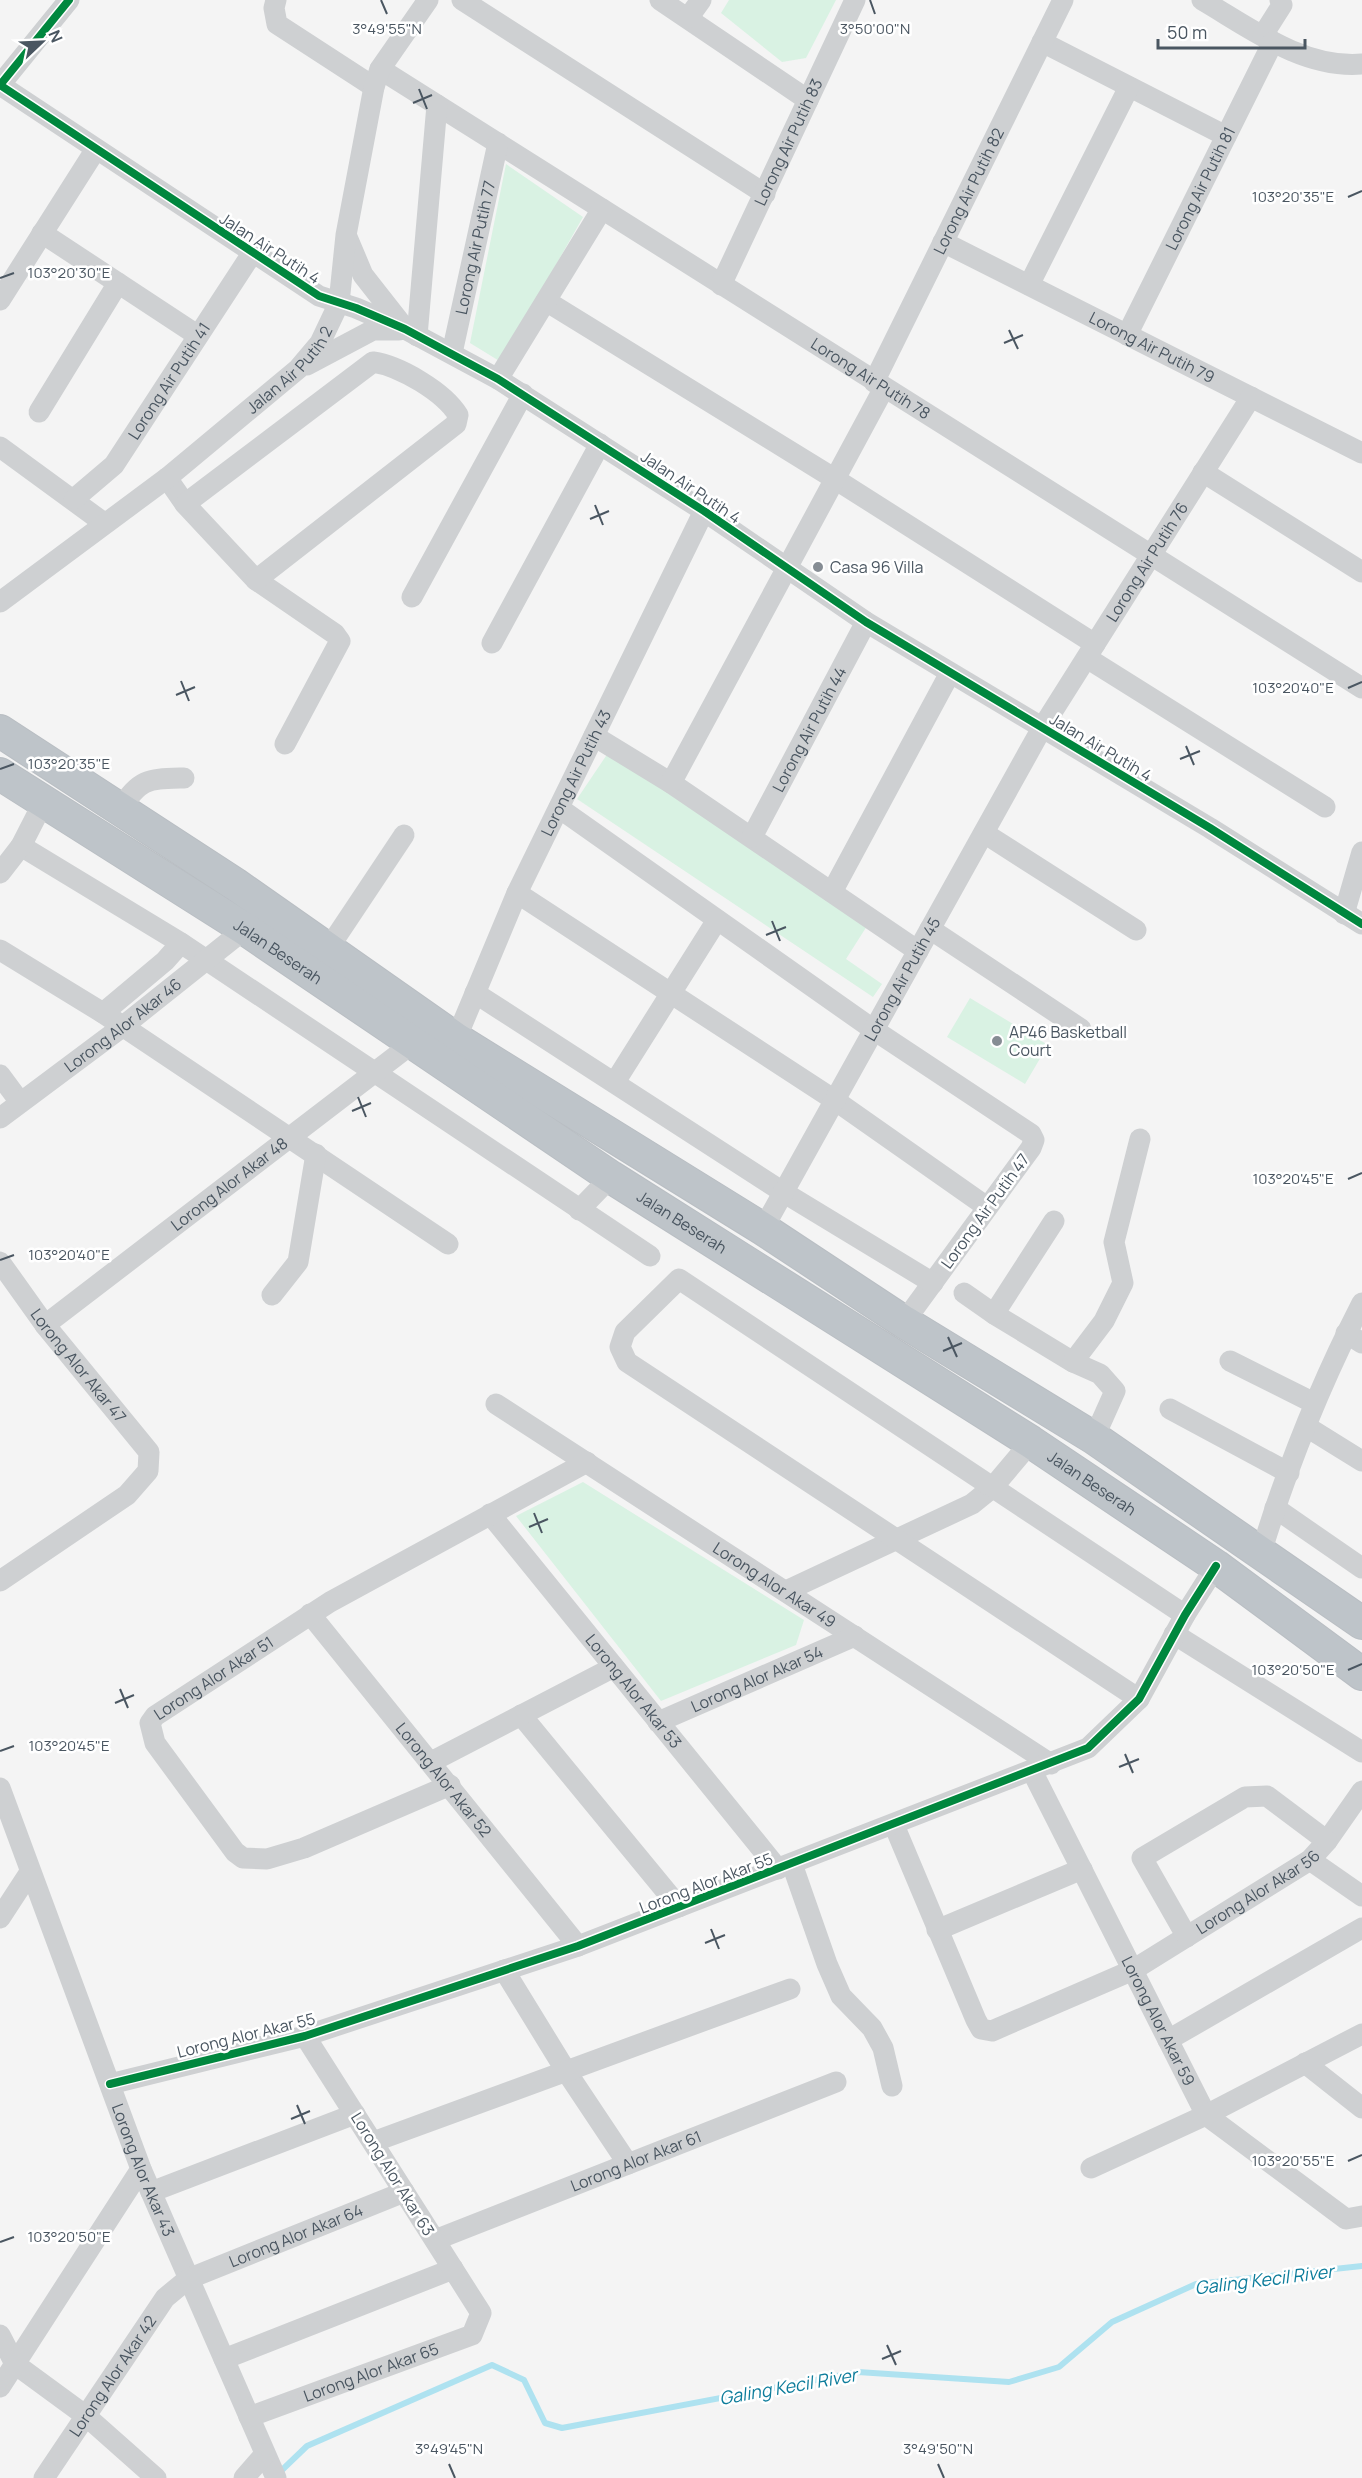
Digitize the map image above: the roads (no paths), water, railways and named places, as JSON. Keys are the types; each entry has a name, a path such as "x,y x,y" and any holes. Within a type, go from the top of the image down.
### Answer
{"highway":[{"name":"Jalan Beserah","path":"0,731 120,809 456,1039 763,1229 904,1322 1094,1438 1362,1623"},
{"name":"Jalan Beserah","path":"0,774 245,929 611,1177 1031,1442 1216,1566 1362,1674"}],"street":[{"path":"0,85 69,0"},
{"name":"Lorong Air Putih 78","path":"276,0 274,8 277,24 377,78 437,105 1150,557 1362,688"},
{"name":"Jalan Air Putih 2","path":"0,602 167,478 298,369 320,343 339,303 346,235 377,78 428,0"},
{"path":"462,0 765,194"},
{"path":"660,0 808,100"},
{"path":"688,18 701,0"},
{"name":"Lorong Air Putih 83","path":"721,285 855,0"},
{"name":"Lorong Air Putih 82","path":"671,783 835,479 943,242 1062,0"},
{"path":"1202,0 1268,39 1324,63 1362,64"},
{"name":"Lorong Air Putih 81","path":"1127,335 1226,136 1282,5 1280,0"},
{"path":"1042,42 1226,136"},
{"name":"Jalan Air Putih 4","path":"0,85 319,296 411,333 452,353 523,394 704,511 866,622 1210,828 1353,919"},
{"path":"1029,285 1129,87"},
{"path":"411,333 437,105"},
{"name":"Lorong Air Putih 77","path":"452,353 498,143"},
{"path":"0,300 96,149"},
{"path":"498,379 602,209"},
{"path":"42,233 197,335"},
{"path":"346,235 363,275 411,333"},
{"name":"Lorong Air Putih 79","path":"943,242 1362,453"},
{"name":"Lorong Air Putih 41","path":"74,499 114,465 253,252"},
{"path":"39,412 118,283"},
{"path":"546,301 835,479 1325,807"},
{"path":"298,369 372,330 411,333"},
{"path":"185,504 373,362 390,365 449,401 458,415 456,424 256,580"},
{"path":"412,597 523,394"},
{"name":"Lorong Air Putih 76","path":"1042,728 1251,397"},
{"path":"492,644 600,444"},
{"path":"0,447 74,499 104,524"},
{"path":"1203,472 1362,572"},
{"path":"167,478 185,504 256,580 335,634 340,641 285,744"},
{"name":"Lorong Air Putih 43","path":"456,1039 517,893 704,511"},
{"name":"Lorong Air Putih 44","path":"752,837 866,622"},
{"path":"832,891 950,673"},
{"name":"Lorong Air Putih 45","path":"763,1229 1042,728"},
{"path":"594,736 671,783 918,951"},
{"path":"120,809 134,788 152,779 184,778"},
{"path":"0,873 21,846 44,801"},
{"path":"559,808 874,1030"},
{"path":"984,833 1136,930"},
{"path":"328,950 404,835"},
{"path":"21,846 181,943 650,1256"},
{"path":"1353,919 1362,852"},
{"path":"517,893 836,1101 987,1207"},
{"path":"615,1082 717,920"},
{"name":"Lorong Alor Akar 46","path":"0,1118 122,1027 245,929"},
{"path":"930,929 1081,1029"},
{"path":"102,1013 165,961 181,943"},
{"path":"0,950 102,1013 448,1244"},
{"path":"475,993 783,1192 933,1283"},
{"name":"Lorong Air Putih 47","path":"874,1030 1031,1134 1034,1140 1031,1148 904,1322"},
{"name":"Lorong Alor Akar 48","path":"45,1324 288,1136 413,1043"},
{"path":"0,1076 20,1102"},
{"path":"1073,1362 1104,1321 1123,1283 1114,1242 1140,1139"},
{"path":"272,1295 298,1262 316,1155"},
{"path":"579,1210 611,1177"},
{"path":"994,1314 1054,1221"},
{"name":"Lorong Alor Akar 47","path":"0,1262 45,1324 149,1452 148,1471 127,1495 0,1581"},
{"path":"1138,1699 627,1362 620,1347 625,1332 680,1279 1185,1616"},
{"path":"964,1293 1073,1362 1100,1374 1115,1391 1094,1438"},
{"path":"1261,1553 1314,1403 1354,1338 1362,1303"},
{"path":"1230,1361 1314,1403"},
{"name":"Lorong Alor Akar 49","path":"496,1404 855,1636 1042,1767"},
{"path":"1170,1409 1289,1473"},
{"path":"1307,1427 1362,1461"},
{"path":"786,1591 972,1504 993,1487 1031,1442"},
{"name":"Lorong Alor Akar 51","path":"450,1785 304,1848 267,1859 243,1858 235,1852 155,1743 150,1723 155,1716 310,1614 587,1462"},
{"path":"1275,1508 1362,1568"},
{"name":"Lorong Alor Akar 53","path":"490,1514 658,1722 785,1867 836,1986 846,2003 872,2028 883,2048 892,2086"},
{"name":"Lorong Alor Akar 55","path":"110,2084 305,2036 578,1946 1088,1748 1138,1699 1174,1634 1216,1566"},
{"name":"Lorong Alor Akar 52","path":"310,1614 578,1946"},
{"path":"1174,1634 1362,1752"},
{"name":"Lorong Alor Akar 54","path":"658,1722 855,1636"},
{"path":"431,1762 614,1667"},
{"path":"521,1715 680,1907"},
{"name":"Lorong Alor Akar 59","path":"1042,1767 1082,1869 1206,2115 1354,2217"},
{"name":"Lorong Alor Akar 43","path":"0,1788 141,2169 276,2478"},
{"name":"Lorong Alor Akar 56","path":"937,1930 976,2020 981,2029 992,2031 1133,1970 1310,1860 1327,1841 1362,1791"},
{"path":"1187,1937 1142,1858 1245,1797 1257,1794 1267,1796 1327,1841"},
{"path":"894,1825 937,1930 1082,1869"},
{"path":"1310,1860 1362,1896"},
{"path":"0,1918 30,1872"},
{"path":"1168,2040 1362,1928"},
{"path":"504,1970 566,2071 628,2164"},
{"path":"373,2142 790,1989"},
{"path":"1091,2168 1206,2115 1362,2034"},
{"name":"Lorong Alor Akar 63","path":"305,2036 481,2313"},
{"path":"1305,2063 1362,2108"},
{"name":"Lorong Alor Akar 61","path":"435,2240 836,2082"},
{"path":"151,2192 355,2114"},
{"path":"0,2387 141,2169"},
{"name":"Lorong Alor Akar 64","path":"188,2279 404,2192"},
{"path":"224,2359 453,2270"},
{"name":"Lorong Alor Akar 42","path":"44,2478 165,2298 188,2279"},
{"name":"Lorong Alor Akar 65","path":"249,2417 472,2335 481,2313"},
{"path":"0,2335 15,2364 86,2416 156,2478"},
{"path":"244,2478 265,2454"}],"waterway":[{"name":"Galing Kecil River","path":"282,2470 307,2446 492,2365 524,2380 545,2423 562,2428 858,2372 1009,2382 1059,2367 1112,2322 1196,2284 1362,2266"}],"place":[{"name":"Casa 96 Villa","path":"818,567"},
{"name":"AP46 Basketball Court","path":"997,1041"}]}
